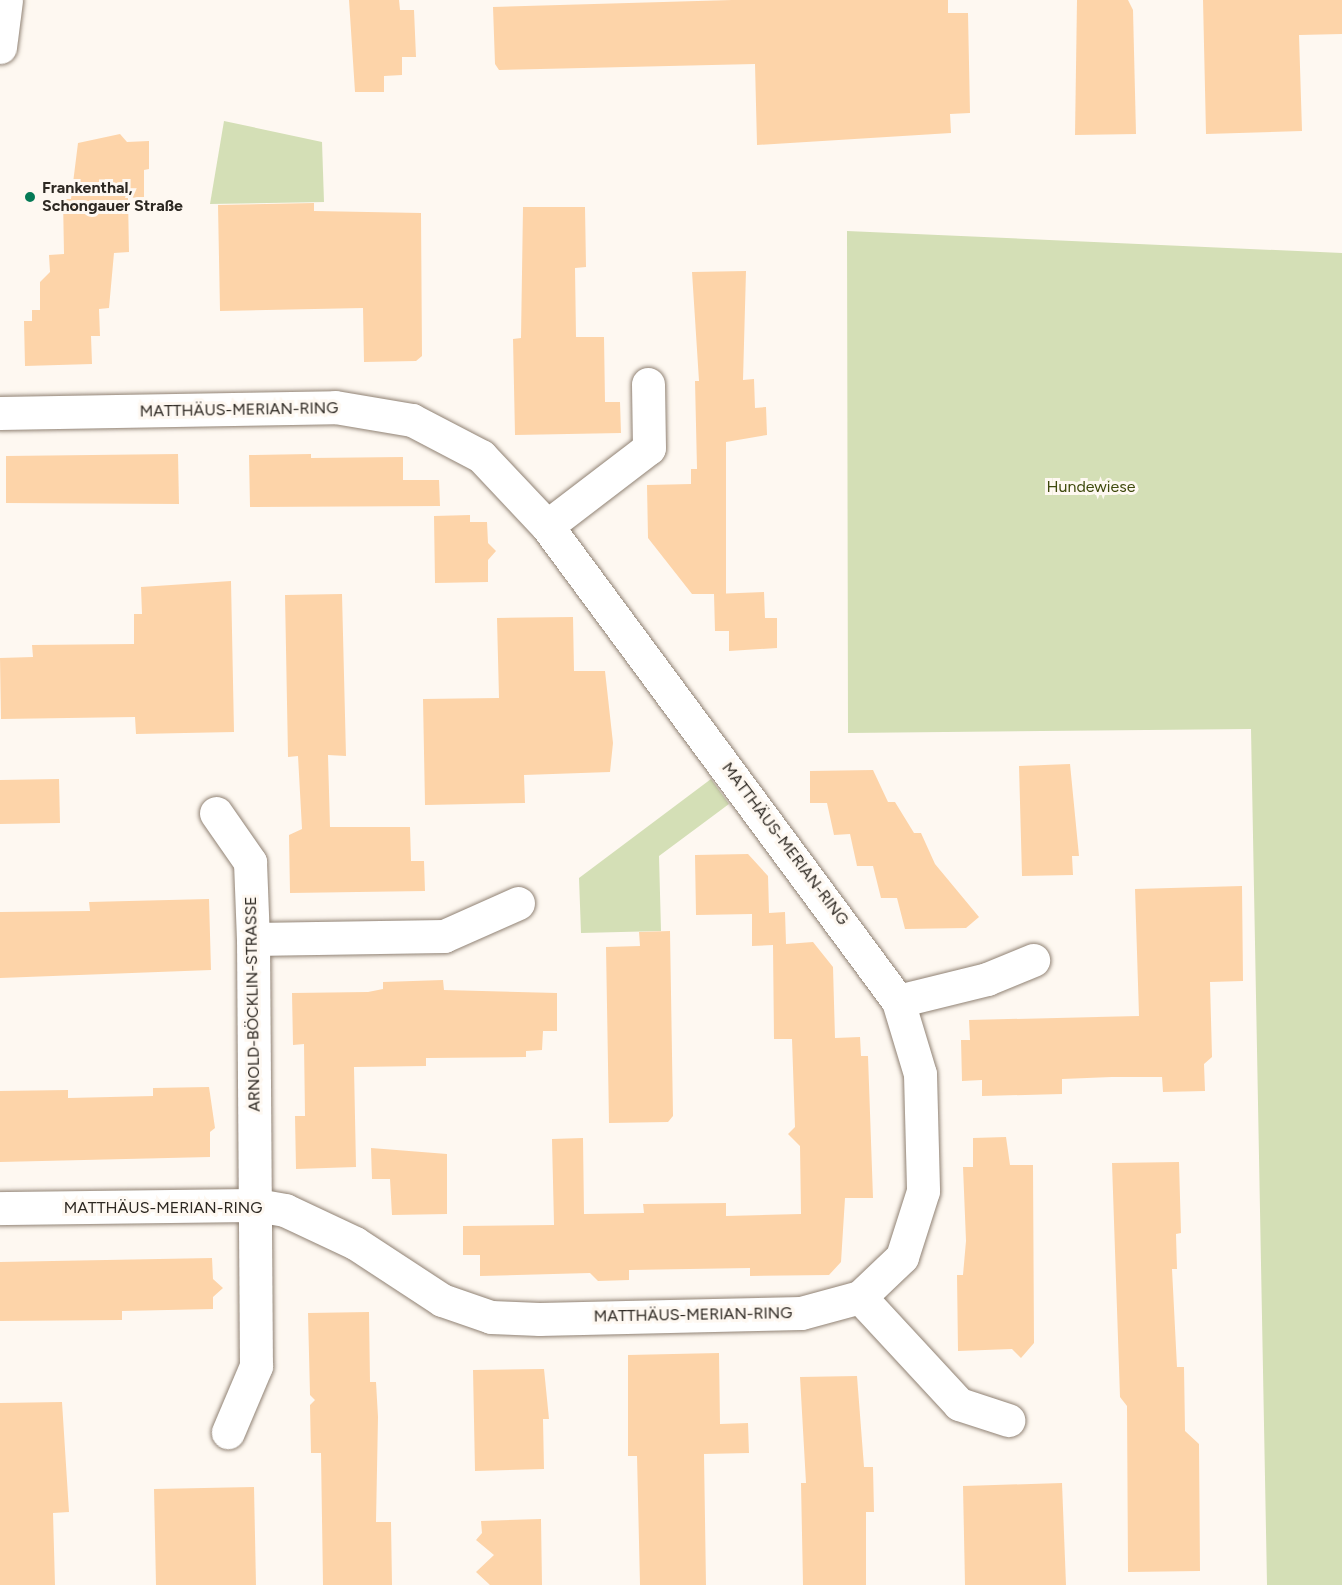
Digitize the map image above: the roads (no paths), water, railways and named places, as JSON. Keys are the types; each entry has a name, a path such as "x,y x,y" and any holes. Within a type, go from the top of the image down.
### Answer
{"street":[{"path":"0,47 6,0"},
{"path":"547,526 649,448 648,384"},
{"name":"MATTHÄUS-MERIAN-RING","path":"0,413 335,407 412,420 481,456 547,526 898,1001 920,1074 923,1191 902,1257 860,1297 801,1313 491,1317 442,1300 318,1222 256,1205 0,1208"},
{"name":"ARNOLD-BÖCKLIN-STRASSE","path":"216,813 250,862 253,939 256,1366 228,1432"},
{"path":"253,939 444,936 518,903"},
{"path":"898,1001 987,979 1033,960"},
{"path":"860,1297 959,1404 1008,1420"}],"place":[{"name":"Frankenthal, Schongauer Straße","path":"30,197"}],"park label":[{"name":"Hundewiese","path":"1091,487"}]}
